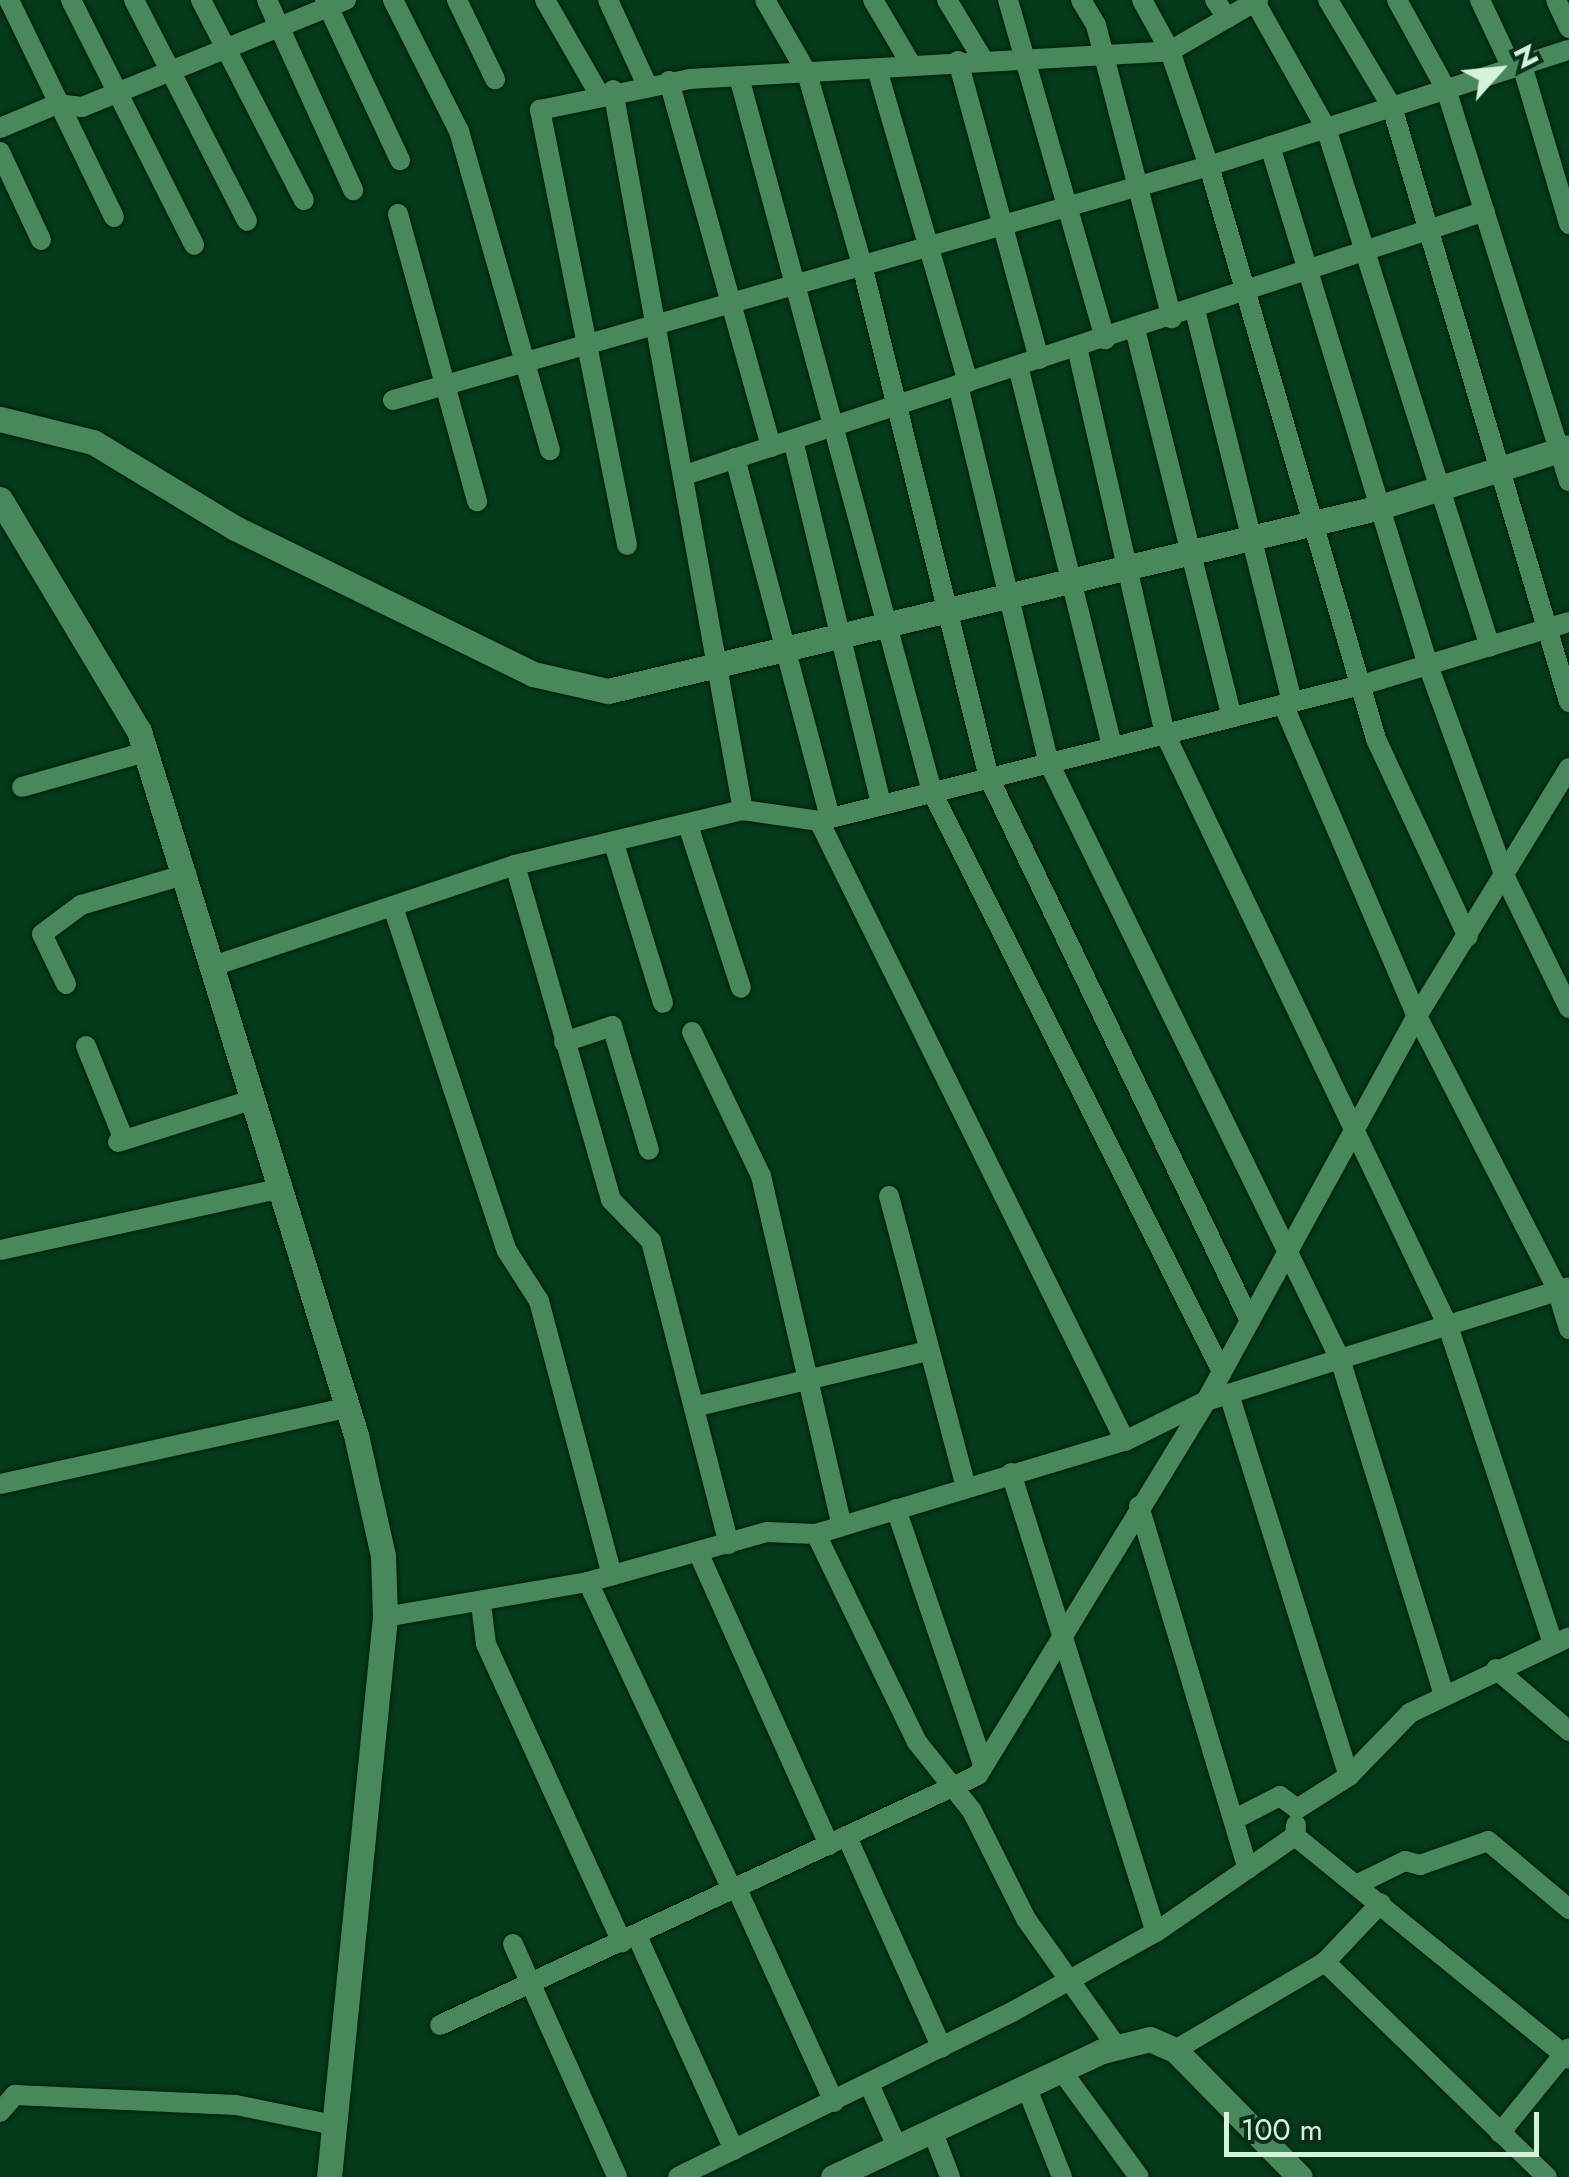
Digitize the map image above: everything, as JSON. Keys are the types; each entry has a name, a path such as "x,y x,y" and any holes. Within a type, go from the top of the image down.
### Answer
{"street":[{"path":"9,0 114,217"},
{"path":"71,0 194,245"},
{"path":"134,0 166,70 247,221"},
{"path":"201,0 304,200"},
{"path":"266,0 353,190"},
{"path":"393,0 458,131 520,359 550,450"},
{"path":"456,0 494,78"},
{"path":"545,0 606,92 658,322 743,810"},
{"path":"608,0 646,83"},
{"path":"765,0 807,74 862,265 951,609 989,778 1250,1321"},
{"path":"874,0 912,66"},
{"path":"947,0 982,58"},
{"path":"1008,0 1029,55 1105,338"},
{"path":"1081,0 1104,54 1172,318"},
{"path":"1142,0 1170,51 1209,166 1313,523 1365,684 1376,739 1468,936"},
{"path":"1328,0 1392,107 1501,468 1544,630 1569,702"},
{"path":"1397,0 1446,89 1565,448 1569,480"},
{"path":"1480,0 1517,66 1569,224"},
{"path":"1556,0 1569,28"},
{"path":"626,546 540,110 646,83 1029,55 1170,51 1221,9 1256,1 1326,128 1490,646"},
{"path":"0,128 57,104 82,107 333,2 400,160"},
{"path":"393,400 520,359 1209,166 1569,50"},
{"path":"958,61 1039,360"},
{"path":"877,69 929,246 963,383 1007,596 1049,763 1340,1360 1444,1695"},
{"path":"739,76 798,283 932,792 1222,1372"},
{"path":"669,81 771,446"},
{"path":"1270,146 1377,508 1428,665 1505,877 1569,1008"},
{"path":"0,152 41,240"},
{"path":"685,474 1246,296 1485,211"},
{"path":"398,214 477,502"},
{"path":"1195,310 1253,538 1287,703 1417,1016 1563,1290 1569,1329"},
{"path":"1134,329 1232,717"},
{"path":"1077,348 1165,734 1352,1136 1448,1326 1561,1640 1410,1712 1348,1776 1298,1808"},
{"path":"1018,366 1112,747"},
{"path":"0,419 93,442 235,528 533,674 608,691 1377,508 1565,448"},
{"path":"792,440 835,636 881,805"},
{"path":"734,458 825,819 1125,1441"},
{"path":"0,499 146,752 187,874 251,1100 347,1408 383,1556 385,1617 329,2177"},
{"path":"213,966 515,865 615,847 743,810 825,819 1365,684 1569,622"},
{"path":"22,787 146,752"},
{"path":"440,2025 951,1789 983,1765 1062,1628 1206,1402 1417,1016 1569,768"},
{"path":"688,825 742,988"},
{"path":"615,847 662,1003"},
{"path":"515,865 611,1200 651,1241 729,1544"},
{"path":"66,984 42,934 80,906 187,874"},
{"path":"393,907 507,1251 540,1301 612,1576"},
{"path":"564,1042 612,1026 649,1150"},
{"path":"692,1032 761,1176 842,1526"},
{"path":"86,1046 121,1141 251,1100"},
{"path":"0,1250 278,1189"},
{"path":"888,1196 966,1487"},
{"path":"385,1617 481,1604 588,1582 767,1532 816,1534 1125,1441 1228,1394 1563,1290"},
{"path":"694,1407 928,1351"},
{"path":"1228,1394 1348,1776"},
{"path":"0,1484 347,1408"},
{"path":"1011,1473 1156,1932"},
{"path":"1139,1506 1237,1818 1248,1869"},
{"path":"896,1509 983,1765"},
{"path":"816,1534 918,1742 1117,2047"},
{"path":"698,1552 942,2048"},
{"path":"588,1582 834,2102"},
{"path":"481,1604 486,1644 734,2150"},
{"path":"1496,1669 1569,1732"},
{"path":"1237,1818 1280,1796 1298,1808"},
{"path":"1296,1836 1298,1808"},
{"path":"678,2177 942,2048 1156,1932 1296,1836"},
{"path":"1296,1836 1567,2054 1500,2134"},
{"path":"1358,1884 1405,1860 1420,1865 1488,1841 1569,1908"},
{"path":"1175,2050 1325,1962 1381,1903"},
{"path":"513,1944 616,2177"},
{"path":"1325,1962 1547,2177"},
{"path":"833,2177 1061,2070 1117,2047 1150,2039 1175,2050 1300,2177"},
{"path":"1061,2070 1138,2177"},
{"path":"869,2084 898,2147"},
{"path":"1026,2086 1062,2177"},
{"path":"0,2112 15,2094 236,2105 334,2125"},
{"path":"932,2130 950,2177"}]}
